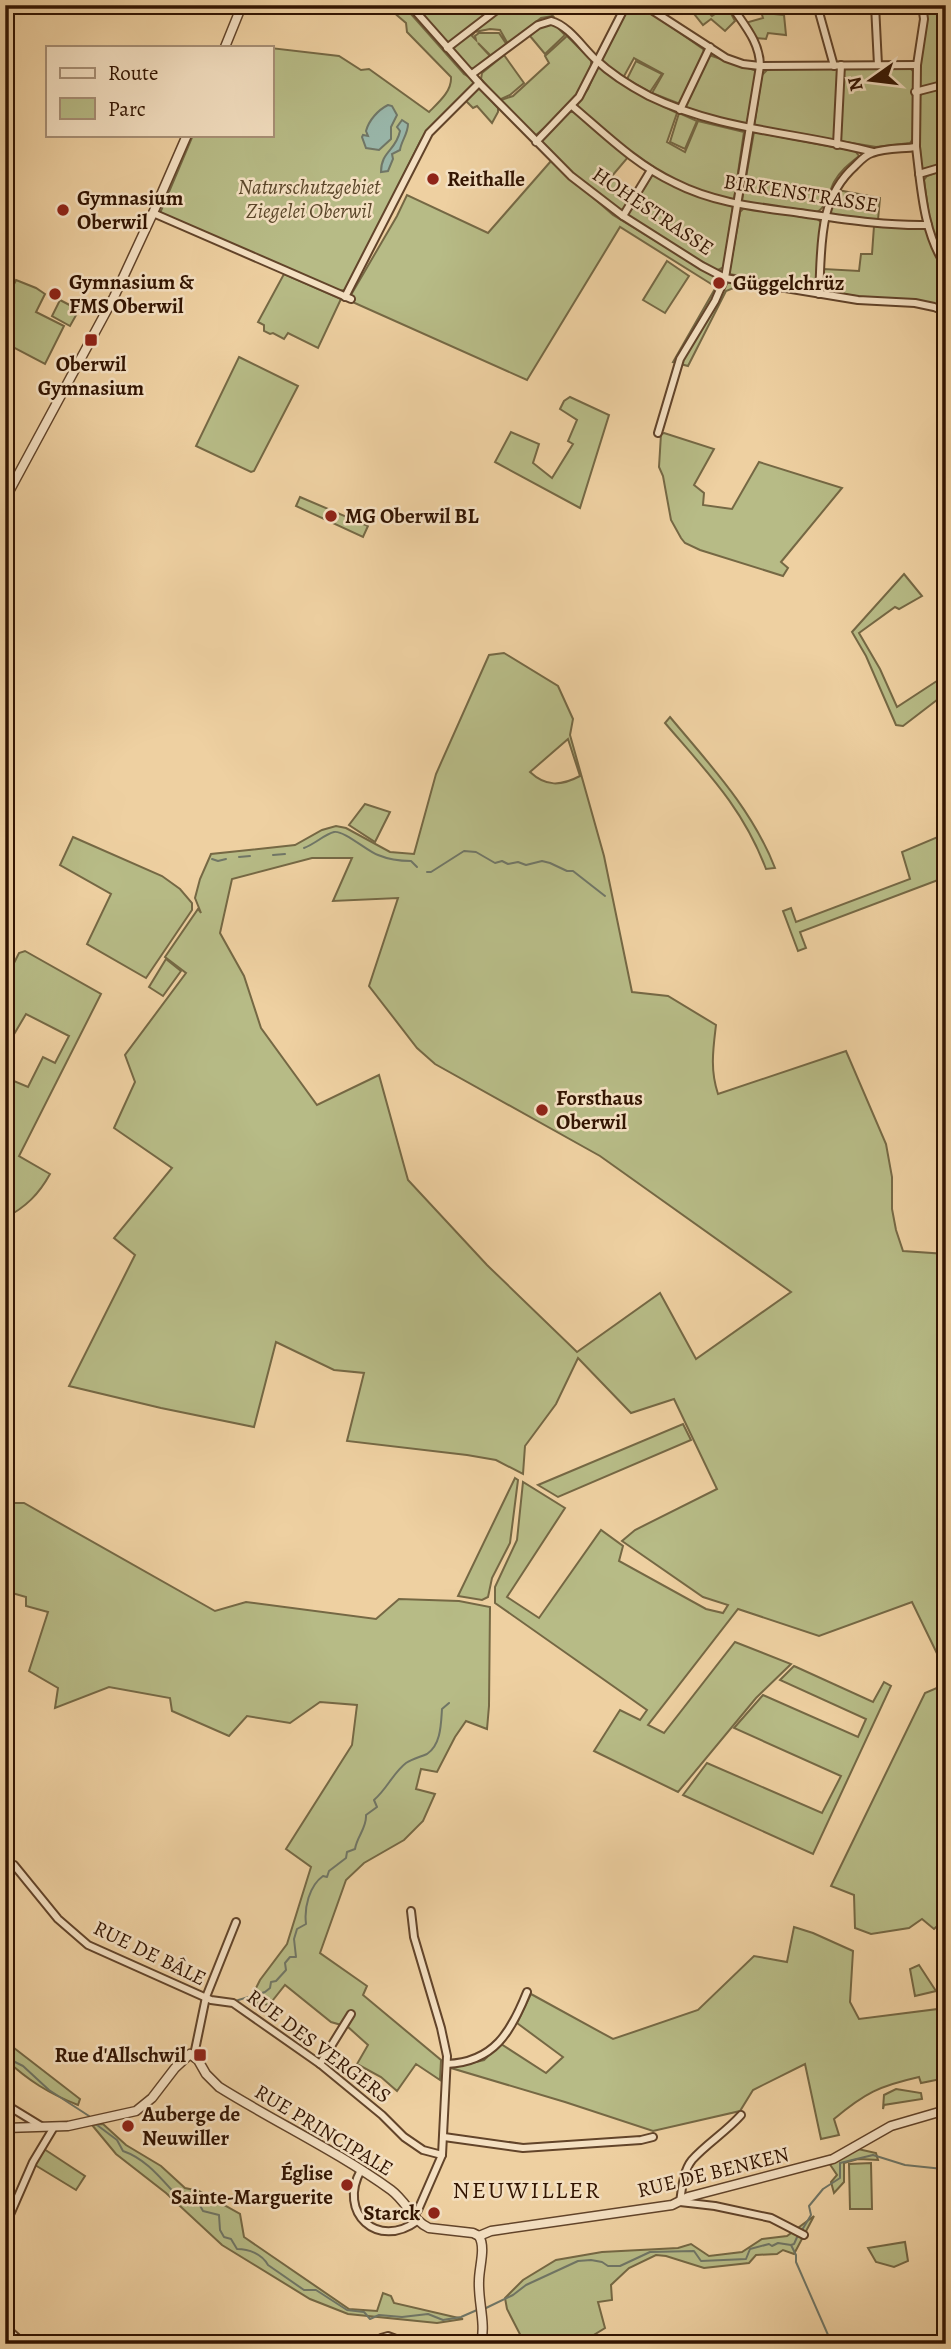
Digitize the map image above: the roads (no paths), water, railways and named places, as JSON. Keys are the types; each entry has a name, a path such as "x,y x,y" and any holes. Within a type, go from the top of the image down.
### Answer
{"street":[{"path":"225,46 242,5"},
{"name":"HOHESTRASSE","path":"410,5 479,83 571,176 623,216 725,278 858,300 915,303 946,312"},
{"path":"447,48 503,5"},
{"path":"536,142 572,106 586,86 626,5"},
{"path":"644,5 734,62 760,66 917,65"},
{"path":"658,433 680,359 715,301 725,278 760,66 759,50 731,5"},
{"path":"817,5 838,66 837,145"},
{"path":"875,5 877,65"},
{"path":"922,5 924,19 915,92 916,147 928,225 938,254 946,266"},
{"path":"472,74 546,21 556,22 597,61 645,94 703,118 873,152 916,147"},
{"path":"680,110 710,47"},
{"path":"153,213 348,298 429,133 479,83"},
{"path":"915,92 946,84"},
{"name":"BIRKENSTRASSE","path":"572,106 651,170 694,192 737,204 825,217 904,226 928,225"},
{"path":"5,499 114,297 187,136"},
{"path":"819,294 825,217 831,196 841,178 873,152"},
{"path":"919,174 946,166"},
{"path":"623,216 651,170"},
{"name":"RUE DE BÂLE","path":"14,1865 58,1919 88,1945 206,1997 194,2055"},
{"path":"361,2170 356,2179 352,2199 355,2211 371,2227 391,2231 403,2229 415,2217 442,2155 447,2064 444,2039 414,1937 411,1911"},
{"path":"206,1997 236,1922"},
{"path":"447,2064 474,2060 495,2046 511,2028 527,1992"},
{"name":"RUE DES VERGERS","path":"206,1997 233,2003 320,2064 382,2115 404,2137 424,2150 442,2155"},
{"path":"320,2064 351,2014"},
{"path":"5,2128 54,2127 136,2111 152,2098 185,2057 194,2055"},
{"name":"RUE PRINCIPALE","path":"194,2055 206,2074 219,2087 361,2170 393,2192 407,2204 415,2217 429,2228 479,2236"},
{"path":"5,2105 41,2126"},
{"name":"RUE DE BENKEN","path":"479,2236 491,2231 680,2202 688,2197 833,2159 891,2126 946,2110"},
{"path":"741,2115 692,2161 686,2172 680,2202 715,2206 771,2218 804,2235"},
{"path":"5,2226 33,2162 54,2127"},
{"path":"444,2137 523,2148 653,2137"},
{"path":"479,2236 482,2242 479,2281 483,2330 481,2344"},
{"path":"5,2327 24,2344"},
{"path":"378,2344 381,2338 387,2336 409,2344"}],"waterway":[{"path":"304,848 338,832 378,855 411,861 417,867"},
{"path":"427,872 464,851 476,852 495,863 550,863 573,871 605,896"},
{"path":"273,855 285,854"},
{"path":"239,857 250,856"},
{"path":"212,859 226,859"},
{"path":"235,2001 265,1992 270,1988 271,1982 276,1981 286,1970 285,1963 290,1957 296,1957 294,1939 297,1929 306,1924 307,1904 314,1885 323,1876 327,1877 329,1871 346,1858 347,1852 355,1849 366,1815 377,1807 374,1800 397,1771 406,1763 432,1750 439,1734 442,1709 449,1703"},
{"path":"5,2054 23,2066 49,2090 89,2116"},
{"path":"97,2125 117,2140 123,2151 148,2166 182,2201 192,2199 198,2202 203,2211 219,2215 220,2230 224,2237 231,2239 237,2249 259,2255 268,2265 304,2290 316,2290 347,2310 364,2312 370,2319 379,2315 402,2317 428,2314 443,2320 461,2317 477,2310"},
{"path":"802,2230 811,2215 809,2206 823,2189 840,2178 840,2163 873,2155 905,2165 943,2169 946,2163"},
{"path":"486,2308 513,2295 526,2285 578,2261 591,2260 608,2266 620,2266 650,2252 694,2251 701,2261 746,2259 750,2249 778,2243 791,2245 798,2235"},
{"path":"791,2245 832,2344"}],"place":[{"name":"Reithalle","path":"433,179"},
{"name":"Gymnasium Oberwil","path":"63,210"},
{"name":"Güggelchrüz","path":"719,283"},
{"name":"Gymnasium & FMS Oberwil","path":"55,294"},
{"name":"Oberwil Gymnasium","path":"91,340"},
{"name":"MG Oberwil BL","path":"331,516"},
{"name":"Forsthaus Oberwil","path":"542,1110"},
{"name":"Rue d'Allschwil","path":"200,2055"},
{"name":"Auberge de Neuwiller","path":"128,2126"},
{"name":"Église Sainte-Marguerite","path":"347,2185"},
{"name":"Starck","path":"434,2213"}],"district":[{"name":"NEUWILLER","path":"527,2190"}],"park label":[{"name":"Naturschutzgebiet Ziegelei Oberwil","path":"309,199"}]}
